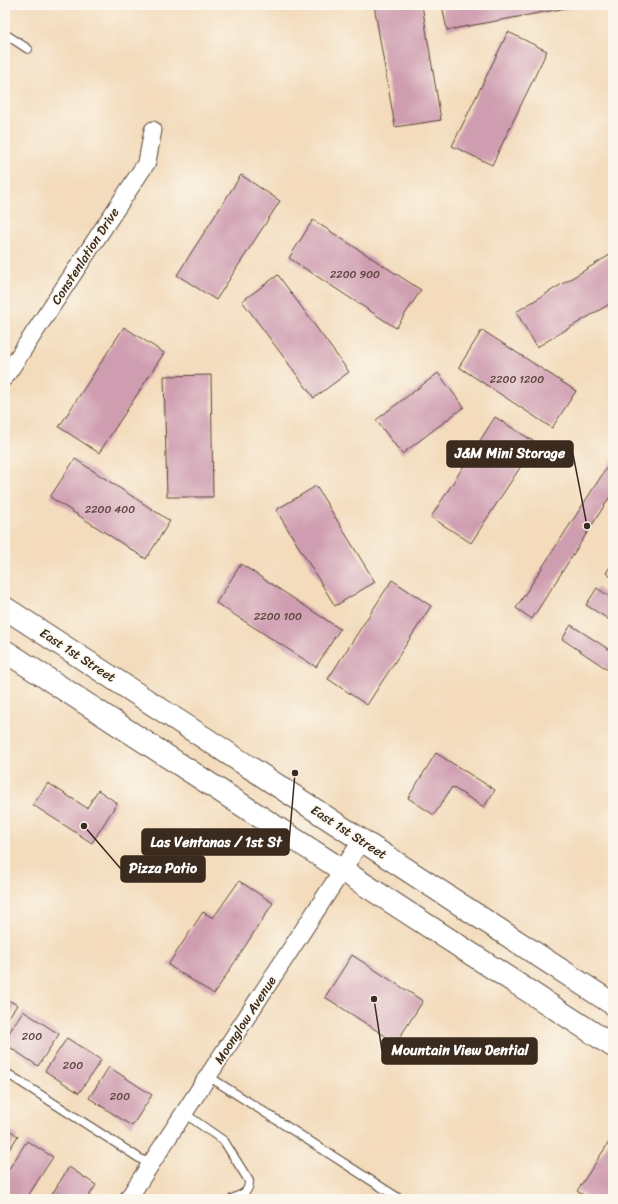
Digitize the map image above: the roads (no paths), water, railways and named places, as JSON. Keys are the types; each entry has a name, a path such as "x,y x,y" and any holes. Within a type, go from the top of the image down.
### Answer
{"main road":[{"name":"East 1st Street","path":"5,608 613,1004"},
{"path":"5,651 613,1046"}],"street":[{"name":"Constenlation Drive","path":"5,377 147,162 153,130"},
{"name":"Moonglow Avenue","path":"128,1199 362,840"}],"lane":[{"path":"5,34 28,49"},
{"path":"5,1072 150,1165"},
{"path":"208,1076 400,1199"},
{"path":"184,1113 224,1141 248,1181 249,1187 244,1193 232,1199"}],"place":[{"name":"J&M Mini Storage","path":"587,526"},
{"name":"Las Ventanas / 1st St","path":"295,773"},
{"name":"Pizza Patio","path":"84,826"},
{"name":"Mountain View Dential","path":"374,999"}]}
